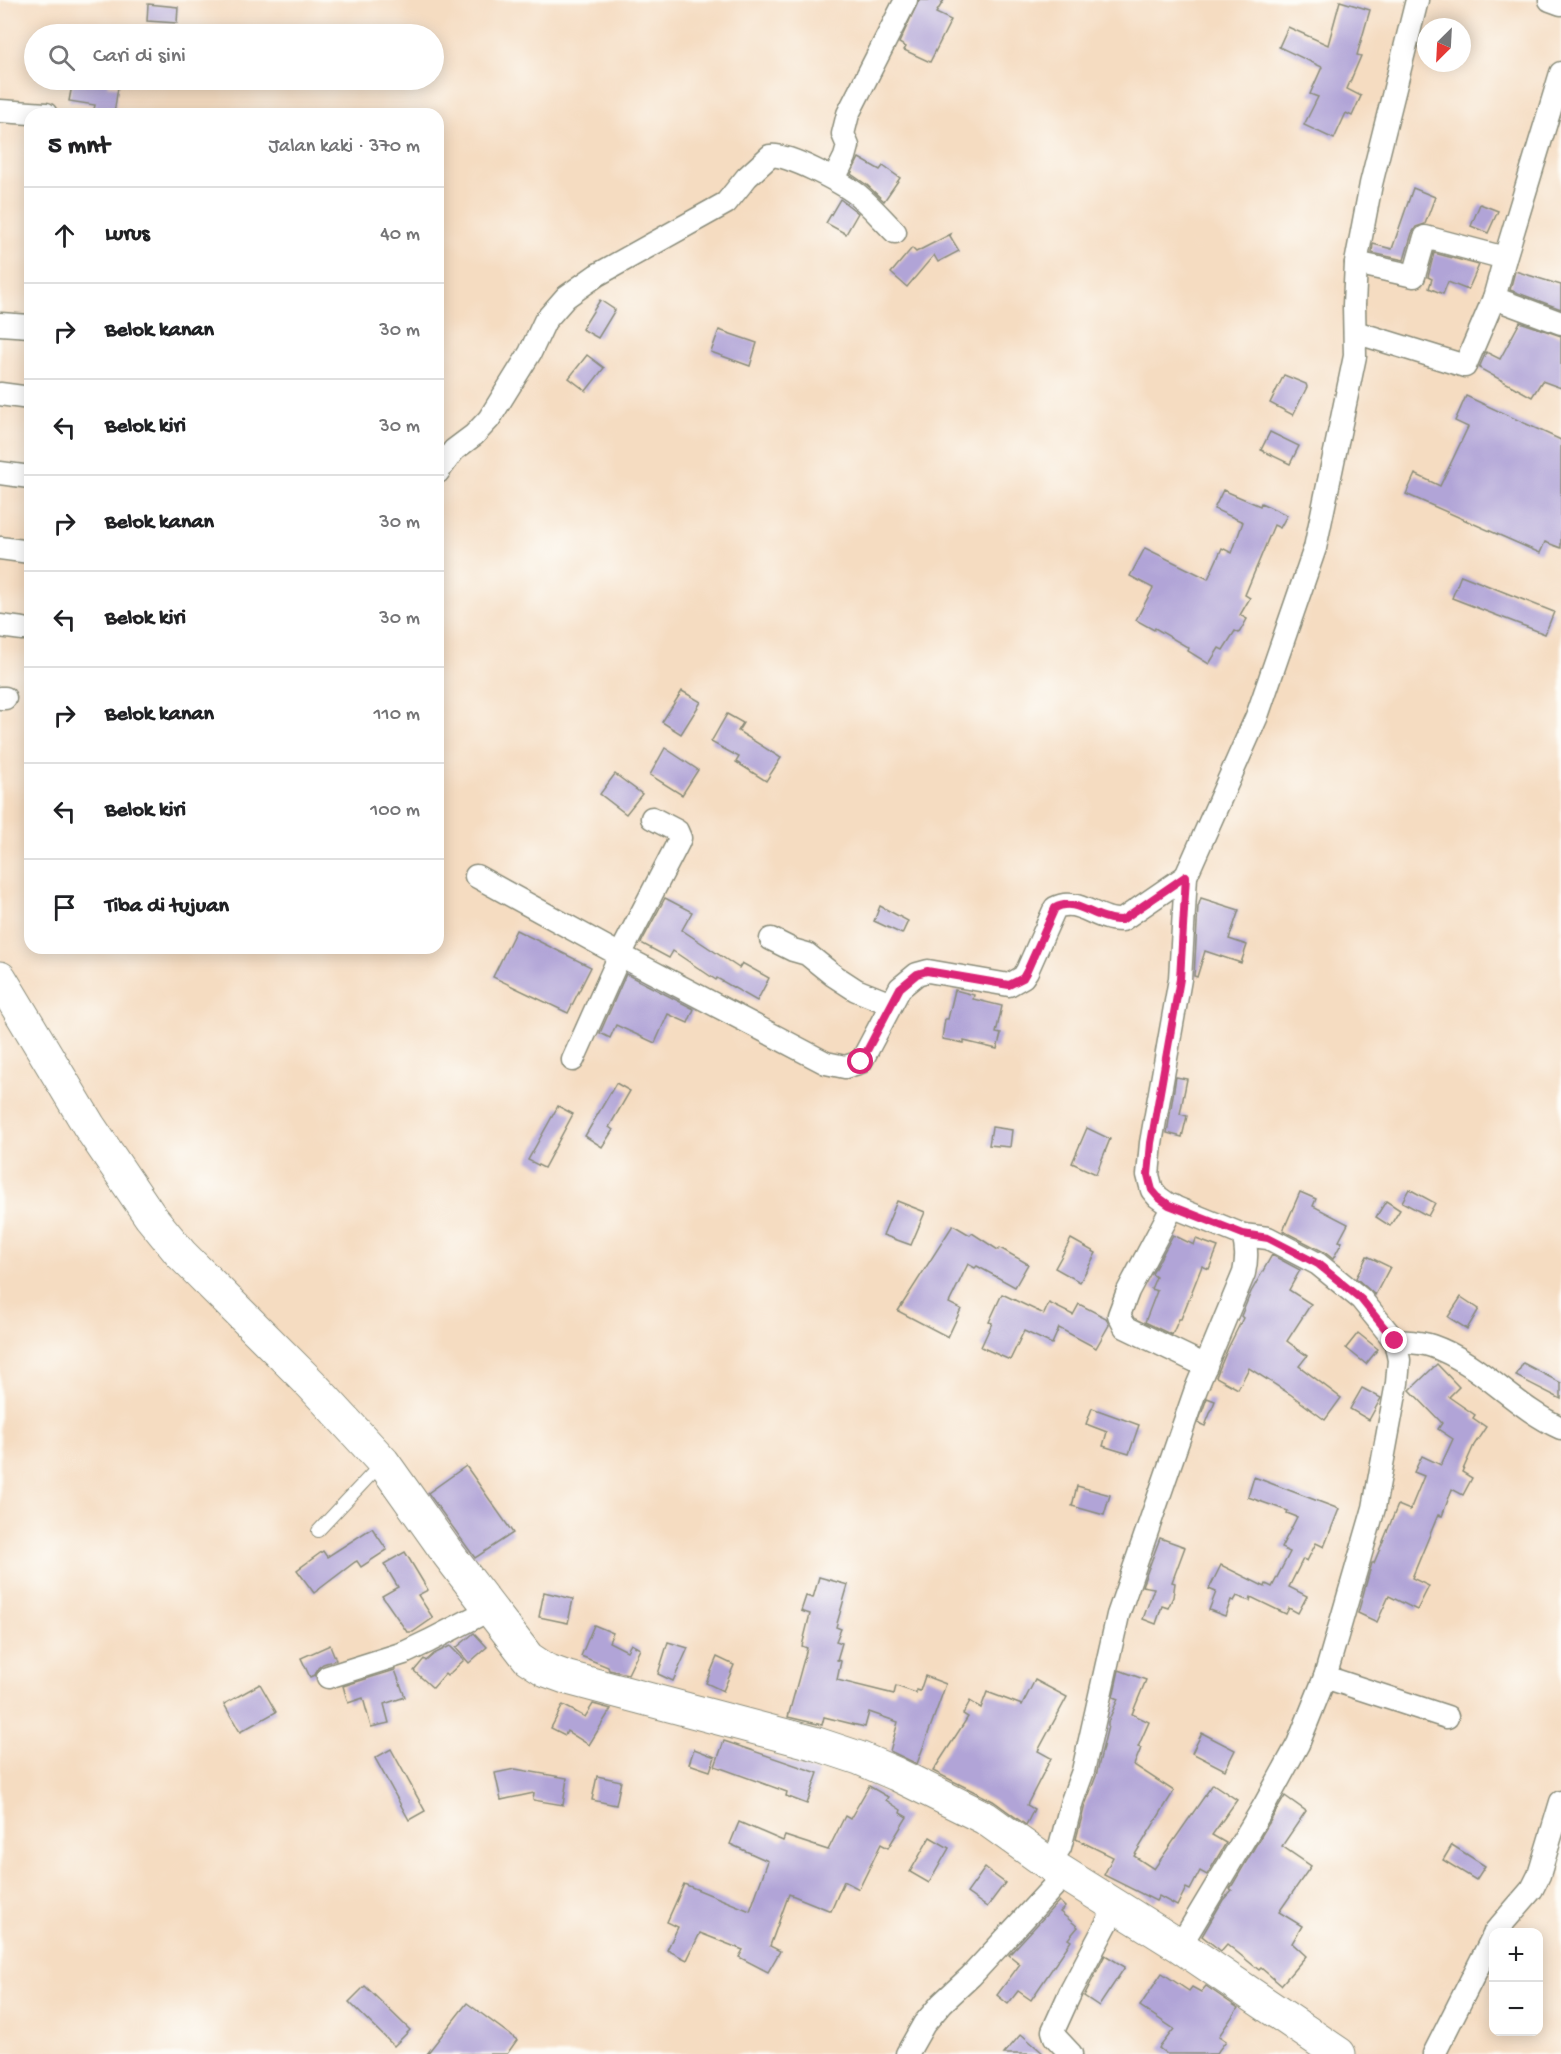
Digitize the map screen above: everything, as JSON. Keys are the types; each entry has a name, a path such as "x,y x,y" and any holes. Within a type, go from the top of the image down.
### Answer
{"street":[{"path":"834,180 848,146 843,134 848,114 906,0"},
{"path":"1180,1946 1264,1806 1298,1744 1325,1677 1374,1508 1397,1383 1399,1360 1395,1341 1361,1299 1318,1264 1268,1238 1243,1234 1173,1206 1158,1197 1152,1190 1148,1175 1151,1143 1180,979 1186,876 1257,716 1315,548 1355,356 1356,263 1371,184 1417,0"},
{"path":"1550,0 1561,4"},
{"path":"1354,332 1465,366 1494,298 1561,73"},
{"path":"0,111 24,113"},
{"path":"444,464 454,450 474,435 489,419 530,353 545,321 566,297 597,275 726,203 747,177 770,156 782,156 834,180 858,195 895,232"},
{"path":"1356,263 1414,276 1425,237 1505,258"},
{"path":"1494,298 1561,323"},
{"path":"0,324 24,326"},
{"path":"0,394 24,397"},
{"path":"0,473 24,476"},
{"path":"0,548 24,551"},
{"path":"0,626 23,629"},
{"path":"573,1060 620,955 680,838 678,831 652,818"},
{"path":"476,876 620,955 835,1066 845,1067 861,1062 900,988 917,974 927,971 1009,985 1023,978 1055,908 1070,903 1108,919 1122,920 1186,876"},
{"path":"771,939 807,954 856,990 891,1004"},
{"path":"0,978 88,1126 150,1216 181,1254 311,1384 383,1462 448,1555 528,1658 546,1670 568,1678 817,1744 897,1774 985,1818 1057,1869 1180,1946 1339,2054"},
{"path":"1173,1206 1128,1291 1119,1315 1125,1327 1206,1366"},
{"path":"907,2054 924,2024 942,2003 971,1976 1057,1869 1072,1800 1083,1771 1118,1615 1206,1366 1244,1274 1247,1248 1243,1234"},
{"path":"1395,1341 1430,1345 1450,1354 1482,1372 1542,1420 1561,1428"},
{"path":"328,1677 404,1653 491,1609"},
{"path":"1325,1677 1447,1717"},
{"path":"1499,1928 1532,1889 1539,1875 1561,1802"},
{"path":"1071,2054 1055,2037 1053,2031 1072,1989 1116,1906"},
{"path":"1434,2054 1489,1944"}],"lane":[{"path":"318,1531 383,1462"}],"building":[{"path":"919,0 944,0 936,13 951,20 930,62 904,50 906,47 899,43"},
{"path":"1340,1 1370,10 1357,55 1361,56 1347,89 1361,96 1352,116 1346,113 1334,139 1304,125 1318,97 1310,94 1322,67 1279,47 1288,27 1328,45"},
{"path":"148,4 178,7 177,23 147,21"},
{"path":"71,90 118,90 115,108 94,108 95,105 69,101"},
{"path":"859,158 880,170 883,166 900,178 884,201 851,174"},
{"path":"1413,188 1435,197 1425,224 1416,227 1412,233 1404,260 1372,253 1373,244 1392,249"},
{"path":"840,199 858,213 846,234 826,223"},
{"path":"1480,204 1498,211 1488,233 1471,226"},
{"path":"951,234 959,251 938,262 934,255 907,287 891,273 912,248 916,252"},
{"path":"1434,253 1479,265 1468,290 1448,282 1443,294 1429,288 1432,279 1428,277"},
{"path":"1515,271 1561,285 1561,309 1510,290"},
{"path":"600,300 615,310 598,338 582,329"},
{"path":"1520,322 1561,336 1561,388 1542,381 1532,397 1479,368 1486,352 1500,359"},
{"path":"719,330 757,343 750,366 711,352"},
{"path":"587,355 604,368 586,391 569,378"},
{"path":"1284,375 1306,384 1307,387 1293,415 1270,403"},
{"path":"1466,396 1561,440 1561,548 1545,542 1540,553 1406,494 1415,474 1440,486 1468,427 1455,421"},
{"path":"1270,432 1299,446 1290,464 1261,450"},
{"path":"1223,490 1287,515 1280,528 1274,525 1245,595 1250,598 1240,615 1247,619 1239,633 1235,631 1223,650 1219,648 1209,664 1188,651 1189,648 1155,628 1154,630 1136,620 1153,588 1130,576 1145,548 1208,579 1222,548 1232,553 1243,522 1214,509"},
{"path":"1461,575 1554,612 1545,634 1452,598"},
{"path":"682,691 701,702 681,734 662,722"},
{"path":"727,714 743,723 738,731 781,758 766,781 736,762 739,757 711,742"},
{"path":"665,748 698,770 682,795 650,775"},
{"path":"615,774 642,794 626,814 600,794"},
{"path":"665,898 692,912 682,930 739,968 742,963 769,978 757,1001 717,978 716,980 673,951 669,958 641,943"},
{"path":"1201,898 1239,910 1229,939 1247,945 1241,963 1205,951 1197,977 1194,976 1198,907"},
{"path":"880,906 908,921 902,934 874,921"},
{"path":"516,930 591,967 568,1013 493,977"},
{"path":"626,974 694,1009 688,1023 668,1014 655,1043 616,1025 610,1038 600,1033"},
{"path":"955,990 974,995 973,999 1002,1006 996,1033 1001,1034 997,1049 964,1041 964,1043 942,1039 945,1019 948,1019"},
{"path":"1176,1077 1187,1079 1180,1114 1187,1116 1182,1137 1167,1133"},
{"path":"616,1083 630,1091 609,1127 613,1130 602,1147 585,1136"},
{"path":"558,1106 573,1114 544,1168 528,1160"},
{"path":"992,1127 1012,1130 1010,1147 989,1145"},
{"path":"1087,1128 1110,1139 1096,1174 1072,1163"},
{"path":"1409,1189 1435,1203 1428,1216 1402,1202"},
{"path":"1300,1192 1316,1199 1313,1206 1348,1224 1333,1259 1283,1231"},
{"path":"897,1201 925,1212 911,1245 883,1235"},
{"path":"1386,1201 1400,1210 1390,1226 1376,1217"},
{"path":"953,1225 1028,1264 1015,1287 977,1266 975,1268 968,1264 949,1303 961,1309 948,1337 898,1311"},
{"path":"1173,1235 1194,1245 1196,1239 1218,1247 1209,1269 1202,1266 1181,1319 1172,1335 1145,1322 1157,1291 1151,1289 1156,1277 1152,1274"},
{"path":"1071,1239 1096,1253 1080,1282 1055,1268"},
{"path":"1272,1255 1300,1270 1289,1290 1311,1304 1287,1341 1307,1356 1299,1366 1341,1398 1325,1420 1249,1368 1238,1389 1216,1377 1243,1318 1241,1316 1251,1292"},
{"path":"1367,1256 1390,1267 1375,1295 1356,1278"},
{"path":"1002,1294 1044,1314 1049,1303 1073,1315 1079,1304 1106,1318 1109,1325 1096,1348 1059,1328 1052,1344 1024,1331 1010,1360 981,1347"},
{"path":"1461,1297 1479,1309 1467,1329 1448,1317"},
{"path":"1358,1333 1378,1349 1366,1364 1346,1348"},
{"path":"1523,1363 1561,1383 1561,1399 1516,1376"},
{"path":"1437,1364 1459,1387 1449,1397 1475,1415 1473,1418 1486,1427 1474,1445 1462,1472 1472,1478 1463,1495 1452,1489 1442,1516 1438,1515 1412,1578 1429,1586 1417,1610 1389,1596 1377,1622 1358,1613 1372,1563 1374,1563 1398,1505 1410,1510 1424,1476 1414,1472 1422,1456 1441,1465 1453,1439 1438,1429 1442,1423 1410,1390"},
{"path":"1362,1388 1381,1398 1369,1420 1350,1409"},
{"path":"1207,1398 1215,1401 1205,1426 1198,1423"},
{"path":"1092,1408 1139,1425 1129,1454 1103,1446 1107,1432 1086,1424"},
{"path":"466,1466 513,1533 475,1558 428,1493"},
{"path":"1254,1477 1339,1509 1324,1547 1316,1543 1307,1561 1303,1559 1289,1587 1307,1596 1298,1613 1289,1608 1286,1614 1251,1597 1250,1601 1237,1596 1234,1601 1231,1600 1225,1616 1209,1610 1216,1592 1209,1589 1221,1565 1265,1587 1266,1584 1272,1587 1290,1552 1281,1548 1297,1517 1287,1513 1288,1511 1248,1497"},
{"path":"1077,1486 1110,1495 1104,1515 1072,1506"},
{"path":"372,1528 387,1550 361,1567 357,1561 355,1562 314,1593 297,1570 323,1551 327,1557"},
{"path":"1160,1538 1185,1547 1172,1582 1175,1583 1173,1597 1168,1608 1162,1606 1156,1624 1143,1619 1154,1588 1142,1586"},
{"path":"405,1552 428,1590 418,1595 433,1618 413,1632 407,1632 382,1596 398,1587 384,1564"},
{"path":"819,1577 848,1585 836,1627 841,1629 836,1641 842,1643 837,1660 841,1661 837,1680 894,1694 896,1686 916,1693 916,1690 920,1691 925,1676 946,1684 917,1764 890,1751 898,1722 869,1712 865,1727 824,1717 822,1725 788,1717 807,1648 802,1646 810,1614 801,1611 806,1596 813,1598"},
{"path":"544,1592 573,1599 568,1623 539,1617"},
{"path":"594,1625 613,1633 609,1642 627,1651 631,1644 640,1649 628,1674 609,1670 608,1667 581,1656"},
{"path":"474,1633 487,1647 469,1663 456,1648"},
{"path":"668,1642 688,1648 673,1681 658,1674"},
{"path":"330,1645 336,1660 323,1664 315,1675 310,1677 301,1658"},
{"path":"450,1646 464,1660 447,1676 445,1674 433,1688 414,1671 424,1659 426,1661"},
{"path":"717,1657 734,1665 723,1691 706,1683"},
{"path":"395,1670 405,1697 384,1704 389,1723 371,1727 363,1698 348,1703 343,1686"},
{"path":"1119,1670 1146,1680 1132,1714 1149,1722 1138,1747 1141,1748 1134,1765 1174,1791 1134,1856 1154,1869 1213,1784 1237,1800 1212,1835 1226,1843 1207,1875 1200,1871 1190,1890 1186,1888 1177,1906 1159,1896 1156,1901 1104,1875 1113,1857 1076,1839 1096,1776 1108,1722 1118,1699 1113,1697"},
{"path":"1035,1680 1067,1697 1038,1751 1051,1758 1027,1805 1034,1809 1026,1825 993,1801 933,1771 968,1717 963,1714 970,1701 981,1708 987,1692 1022,1705"},
{"path":"260,1684 276,1712 240,1732 224,1704"},
{"path":"593,1704 611,1709 589,1745 567,1731 565,1735 551,1728 563,1705 585,1717"},
{"path":"1202,1733 1235,1750 1225,1770 1192,1753"},
{"path":"724,1741 818,1773 807,1804 786,1796 787,1792 715,1766"},
{"path":"391,1749 425,1811 409,1820 375,1758"},
{"path":"694,1749 715,1757 710,1771 689,1764"},
{"path":"515,1769 567,1778 563,1805 533,1800 534,1793 501,1800 495,1773"},
{"path":"597,1776 621,1781 616,1805 592,1800"},
{"path":"869,1786 888,1797 886,1800 907,1817 888,1848 881,1844 859,1889 844,1881 831,1911 789,1894 770,1946 780,1951 768,1972 739,1957 743,1950 700,1933 687,1960 667,1950 678,1927 667,1922 684,1884 750,1911 768,1861 730,1844 739,1822 783,1841 785,1836 828,1850 845,1816 850,1819"},
{"path":"1285,1796 1306,1811 1282,1846 1311,1866 1279,1912 1302,1926 1292,1943 1306,1956 1281,1985 1227,1944 1221,1951 1202,1936 1223,1900 1232,1890 1230,1889"},
{"path":"930,1837 949,1848 929,1883 910,1872"},
{"path":"1452,1845 1485,1866 1476,1880 1443,1860"},
{"path":"985,1868 1005,1883 987,1907 967,1893"},
{"path":"1059,1901 1065,1907 1060,1912 1078,1927 1068,1939 1071,1941 1031,2000 1018,1991 1008,2004 997,1995 1020,1964 1009,1955"},
{"path":"1105,1955 1125,1967 1099,2006 1084,1996"},
{"path":"1162,1973 1189,1991 1192,1987 1201,1992 1206,1986 1238,2008 1219,2036 1226,2041 1216,2054 1167,2054 1159,2048 1174,2029 1140,2006"},
{"path":"365,1986 410,2030 394,2046 349,2002"},
{"path":"467,2003 517,2040 507,2054 427,2054"},
{"path":"1021,2034 1044,2054 1004,2054"}],"route":[{"path":"861,1062 900,988 917,974 927,971 1009,985 1023,978 1055,908 1070,903 1108,919 1122,920 1186,876 1180,979 1151,1143 1148,1175 1152,1190 1169,1205 1243,1234 1268,1238 1318,1264 1361,1299 1395,1341"}]}
